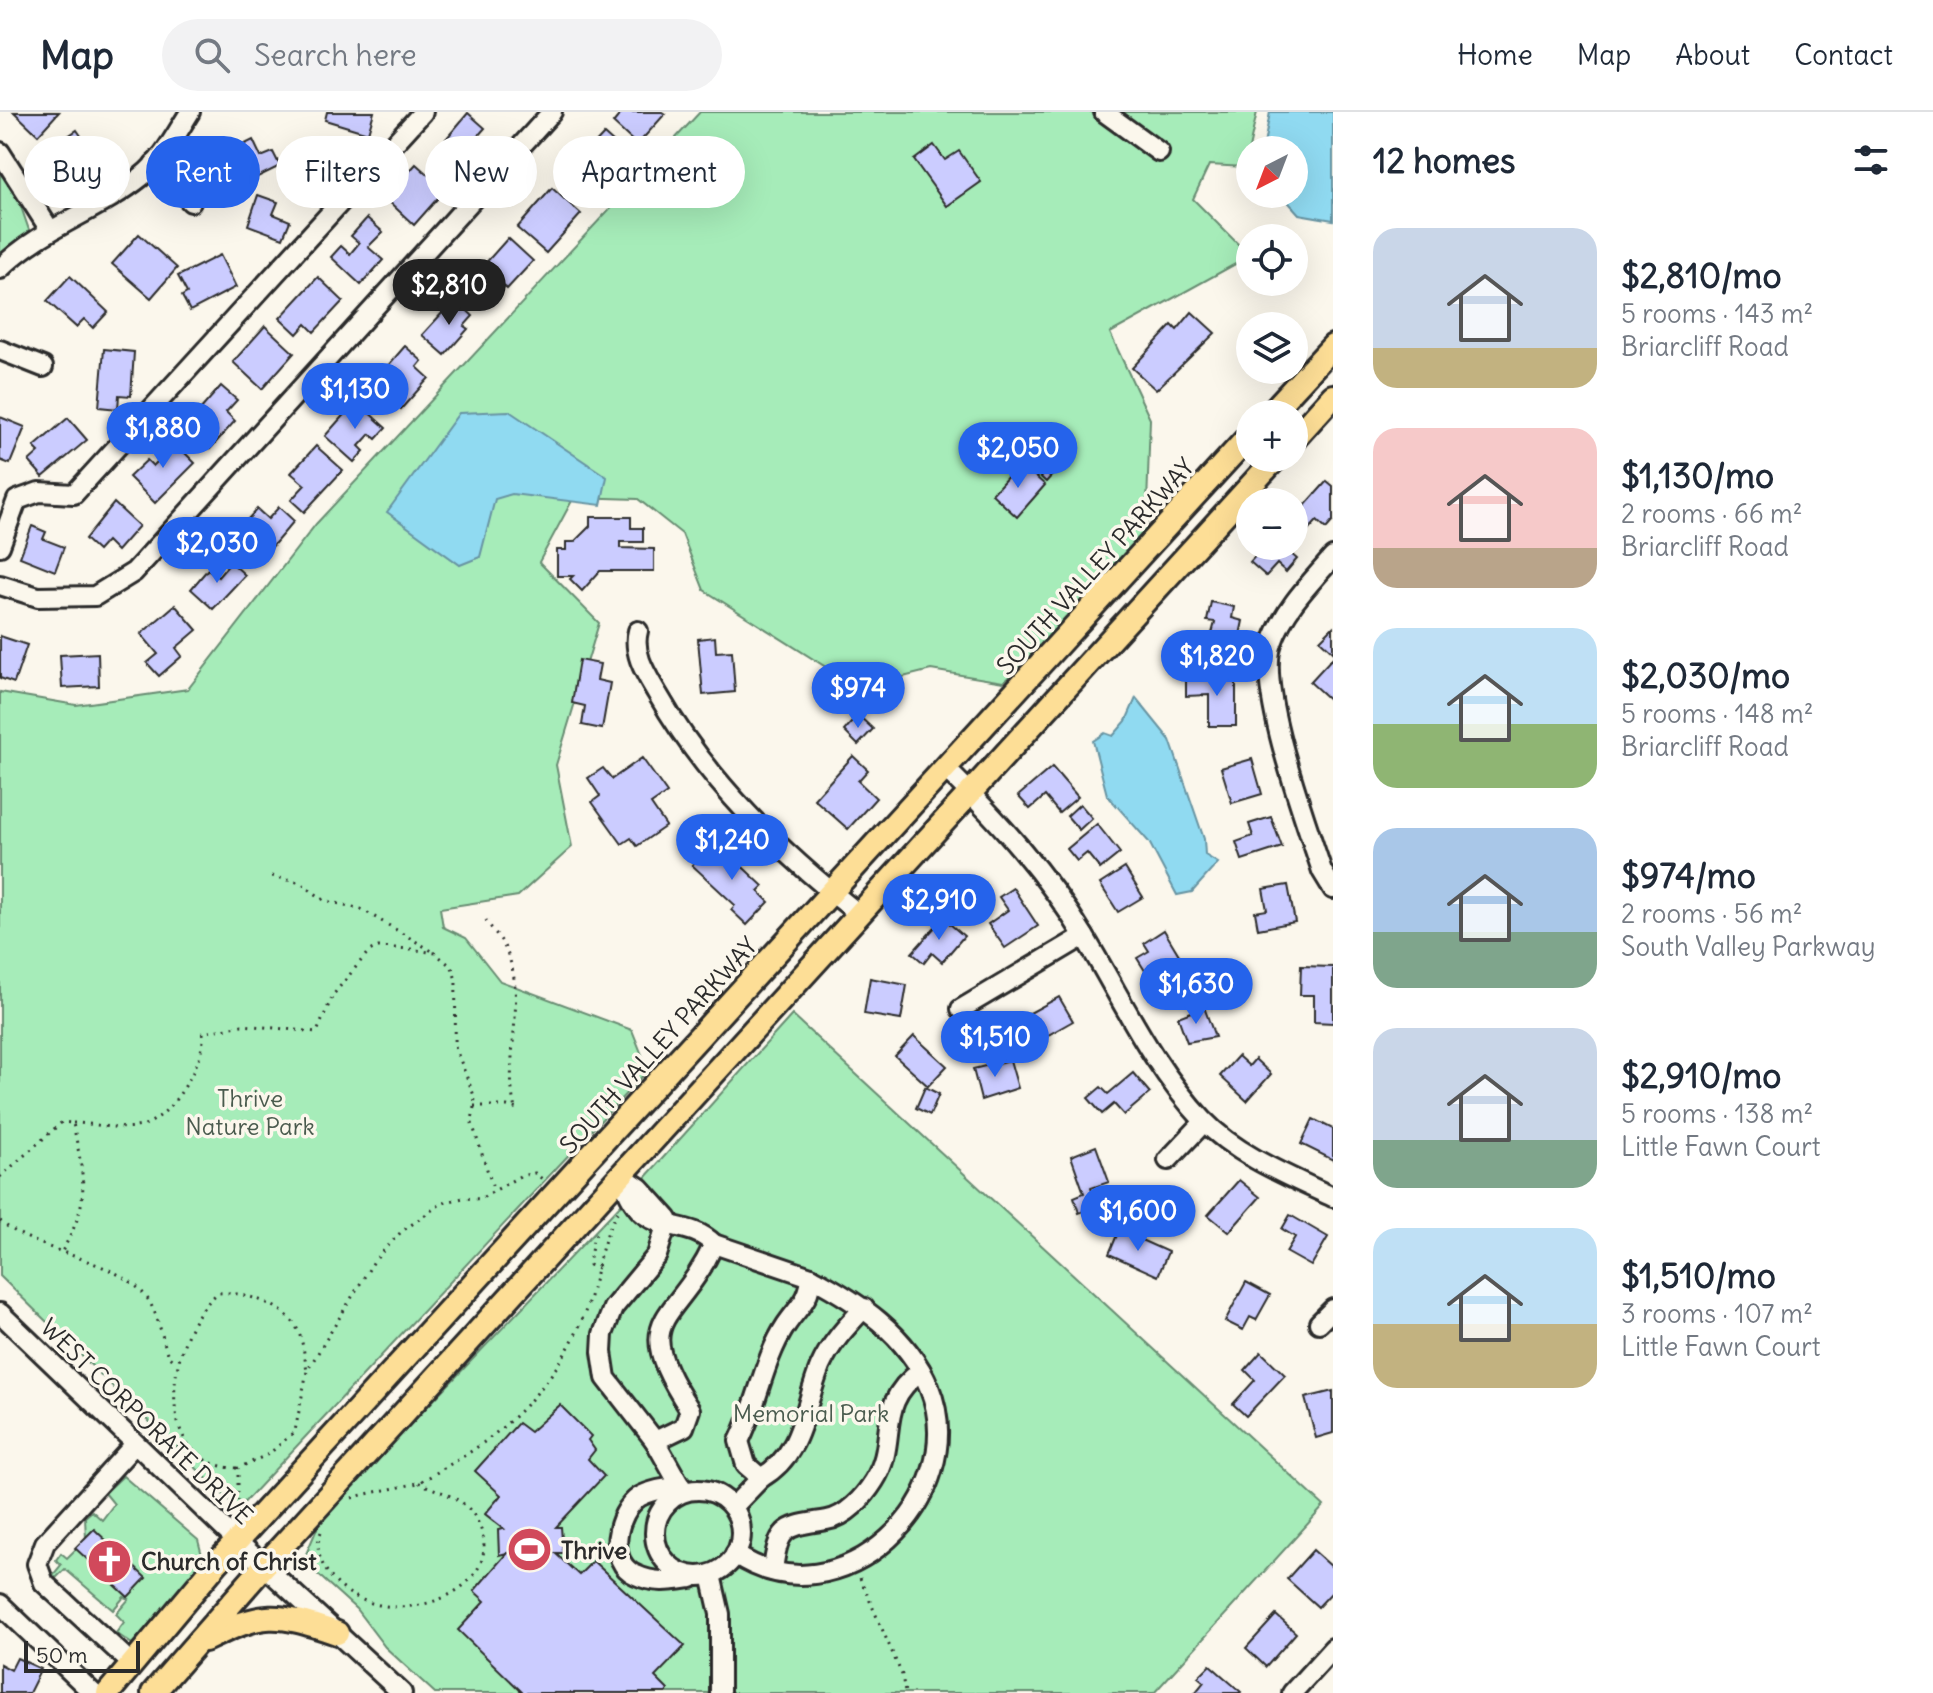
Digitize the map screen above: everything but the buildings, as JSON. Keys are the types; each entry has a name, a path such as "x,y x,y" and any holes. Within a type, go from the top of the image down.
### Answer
{"main road":[{"path":"1283,400 1333,346"},
{"path":"1308,424 1333,396"},
{"name":"SOUTH VALLEY PARKWAY","path":"108,1693 238,1542 1236,450"},
{"path":"153,1693 264,1566 1263,472"},
{"path":"594,1153 622,1176"},
{"path":"193,1646 248,1619 266,1616 291,1618 337,1633"}],"street":[{"path":"173,136 190,112"},
{"path":"0,546 17,500 39,492 74,494 423,112"},
{"path":"0,585 38,597 95,596 134,572 552,112"},
{"path":"1104,112 1159,152"},
{"path":"0,152 50,230"},
{"path":"0,269 50,230 121,190 146,170"},
{"path":"0,350 43,367"},
{"path":"1333,557 1286,615 1272,644 1270,659 1280,735 1322,871 1333,889"},
{"path":"638,631 634,644 645,672 678,730 708,771 832,892 860,915"},
{"path":"945,768 1039,867 1084,936 1138,1032 1204,1122 1285,1175 1333,1197"},
{"path":"961,1009 1084,936"},
{"path":"1168,1160 1204,1122"},
{"path":"622,1176 668,1219 657,1255 613,1308 603,1334 606,1378 655,1441 682,1489"},
{"path":"665,1227 704,1234 714,1244 811,1277 864,1308 878,1318 921,1371 929,1387 939,1437 932,1473 912,1514 870,1555 854,1564 820,1574 773,1571 749,1563 735,1554"},
{"path":"655,1441 684,1427 690,1410 664,1368 657,1344 661,1325 707,1261 714,1244"},
{"path":"761,1478 746,1465 739,1441 753,1413 773,1346 803,1306 811,1277"},
{"path":"733,1507 761,1478 775,1470 800,1436 821,1367 834,1341 864,1308"},
{"path":"1319,1323 1333,1309"},
{"name":"WEST CORPORATE DRIVE","path":"0,1313 238,1542 402,1693"},
{"path":"773,1571 775,1549 790,1527 804,1521 830,1520 857,1504 876,1479 894,1398 904,1383 921,1371"},
{"path":"131,1663 44,1583 37,1564 45,1543 135,1444"},
{"path":"682,1489 660,1510 654,1539 669,1565 679,1574 703,1576"},
{"path":"682,1489 710,1491 733,1507 741,1533 735,1554 723,1568 703,1576 657,1583 632,1574 618,1553 618,1529 628,1506 642,1495 682,1489"},
{"path":"703,1576 720,1614 720,1693"},
{"path":"0,1604 93,1693"},
{"path":"1304,1689 1333,1648"}],"path":[{"path":"272,876 301,883 324,900 361,909 435,953 452,967 456,980 455,1047 475,1098 472,1123 494,1191"},
{"path":"486,920 505,947 513,982 515,1013 510,1087 515,1109"},
{"path":"0,1177 62,1122 120,1129 145,1126 172,1104 189,1080 205,1047 203,1033 242,1025 317,1032 333,995 369,951 378,947 435,953"},
{"path":"474,1106 521,1110"},
{"path":"61,1253 82,1212 84,1185 73,1123"},
{"path":"307,1371 374,1261 401,1232 442,1203 480,1199 520,1176 535,1173 542,1179"},
{"path":"348,1499 382,1488 418,1482 482,1446 516,1416 565,1355 582,1320 607,1229 623,1203"},
{"path":"0,1221 61,1253 125,1278 145,1294 168,1356 175,1362"},
{"path":"598,1231 589,1265 598,1268"},
{"path":"233,1291 286,1315 299,1332 307,1371 300,1418 285,1443 238,1468 220,1468 191,1447 181,1433 176,1416 175,1362 188,1330 209,1299 218,1293 233,1291"},
{"path":"169,1446 191,1447"},
{"path":"238,1468 238,1509"},
{"path":"322,1529 318,1538 321,1564 337,1584 360,1599 378,1607 403,1608 439,1600 469,1581 480,1562 481,1538 475,1517 463,1504 418,1482"},
{"path":"854,1564 902,1675 905,1693"}],"green space":[{"name":"Thrive Nature Park","path":"700,112 1257,112 1252,136 1236,136 1236,166 1209,165 1193,199 1236,242 1236,264 1110,333 1150,419 1146,533 1045,645 1003,682 931,670 859,688 704,590 682,534 638,499 574,497 539,562 599,623 556,765 572,847 518,896 440,908 443,927 466,938 500,981 632,1030 648,1070 238,1509 0,1276 0,692 76,705 188,689 316,524 611,208 745,208 745,136 678,136"},
{"path":"0,169 18,198 30,233 0,260"},
{"name":"Memorial Park","path":"792,1015 1324,1506 1154,1693 435,1693 385,1647 356,1609 303,1561 322,1517 625,1200"},
{"path":"123,1476 198,1540 203,1559 201,1567 132,1644 116,1633 124,1622 116,1614 129,1599 124,1597 113,1610 65,1569 56,1578 53,1575 61,1565 56,1560 61,1553 67,1558 86,1539 85,1517 92,1511 102,1520 114,1504 105,1493"}],"water":[{"path":"1270,112 1333,112 1333,220 1299,214 1294,208 1308,208 1308,136 1266,136"},
{"path":"509,411 607,477 601,505 512,494 495,499 480,557 460,565 387,512 459,413"},
{"path":"1136,698 1170,740 1204,839 1205,855 1218,863 1192,892 1177,895 1149,842 1107,795 1093,741 1105,733 1113,736 1126,721"}],"place":[{"name":"Thrive","path":"530,1550"},
{"name":"Church of Christ","path":"110,1561"}]}
